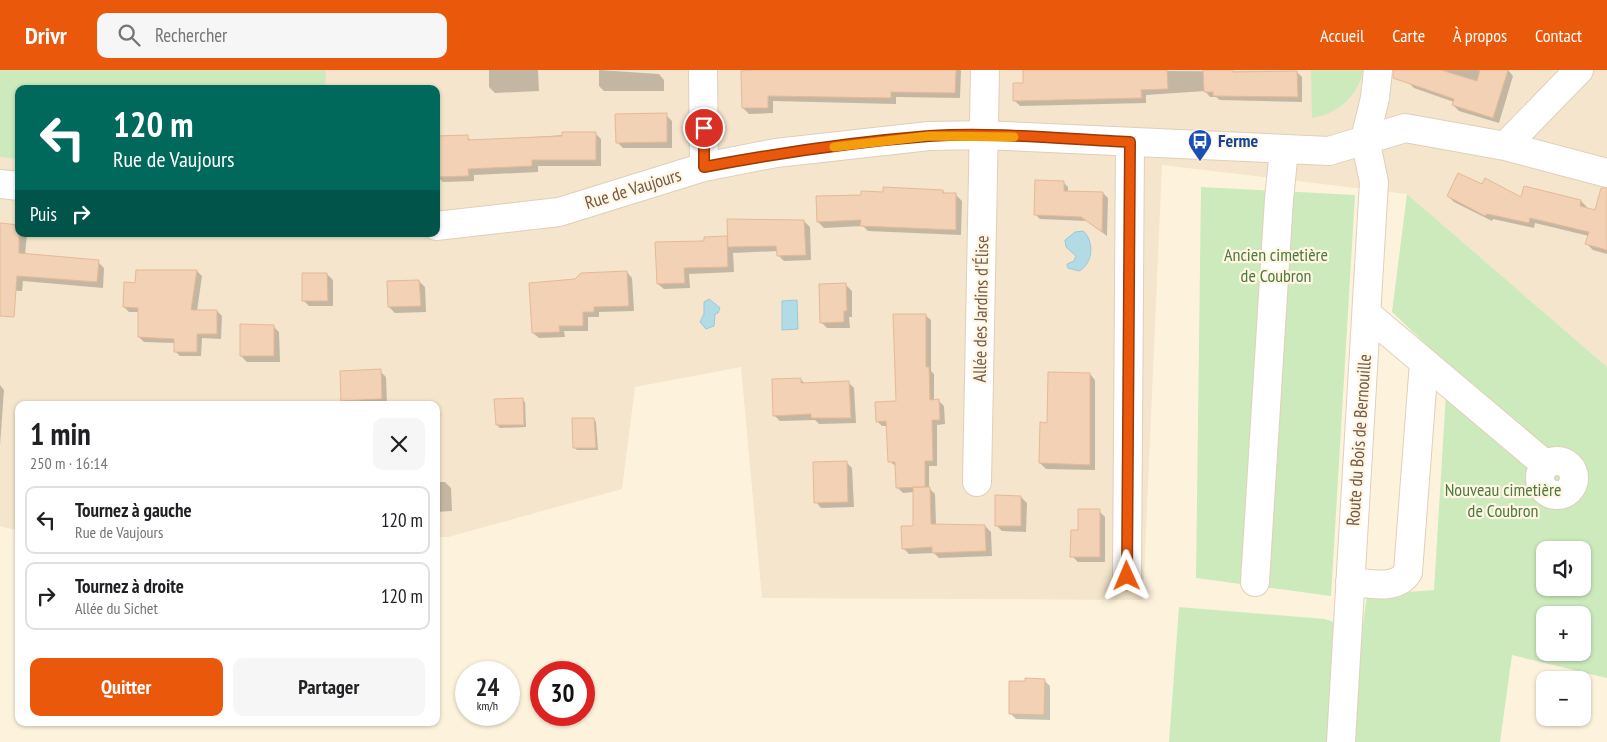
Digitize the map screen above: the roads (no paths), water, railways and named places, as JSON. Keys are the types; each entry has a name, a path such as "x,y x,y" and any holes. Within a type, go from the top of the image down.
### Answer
{"street":[{"path":"703,70 704,167"},
{"name":"Allée des Jardins d'Élise","path":"977,482 984,70"},
{"path":"1365,139 1375,98 1378,70"},
{"path":"1505,146 1579,70"},
{"name":"Rue de Vaujours","path":"440,226 559,212 704,167 776,153 929,136 984,135 1329,151 1405,128 1505,146 1607,173"},
{"name":"Route du Bois de Bernouille","path":"1341,742 1374,182 1365,139"},
{"path":"1127,576 1130,142"},
{"path":"1255,582 1279,199 1284,150"},
{"path":"0,184 15,186"},
{"path":"1367,314 1546,465"},
{"path":"1350,582 1393,584 1405,578 1408,572 1424,362"}],"water":[{"path":"1083,231 1089,240 1091,252 1084,268 1079,271 1068,268 1067,264 1074,261 1076,256 1066,247 1065,240 1075,232"},
{"path":"709,299 720,308 718,313 715,314 714,326 706,329 700,322 704,314 704,302"},
{"path":"797,300 798,329 782,330 782,301"}],"place":[{"name":"Ferme","path":"1200,162"}],"park label":[{"name":"Ancien cimetière de Coubron","path":"1276,265"},
{"name":"Nouveau cimetière de Coubron","path":"1503,500"}]}
